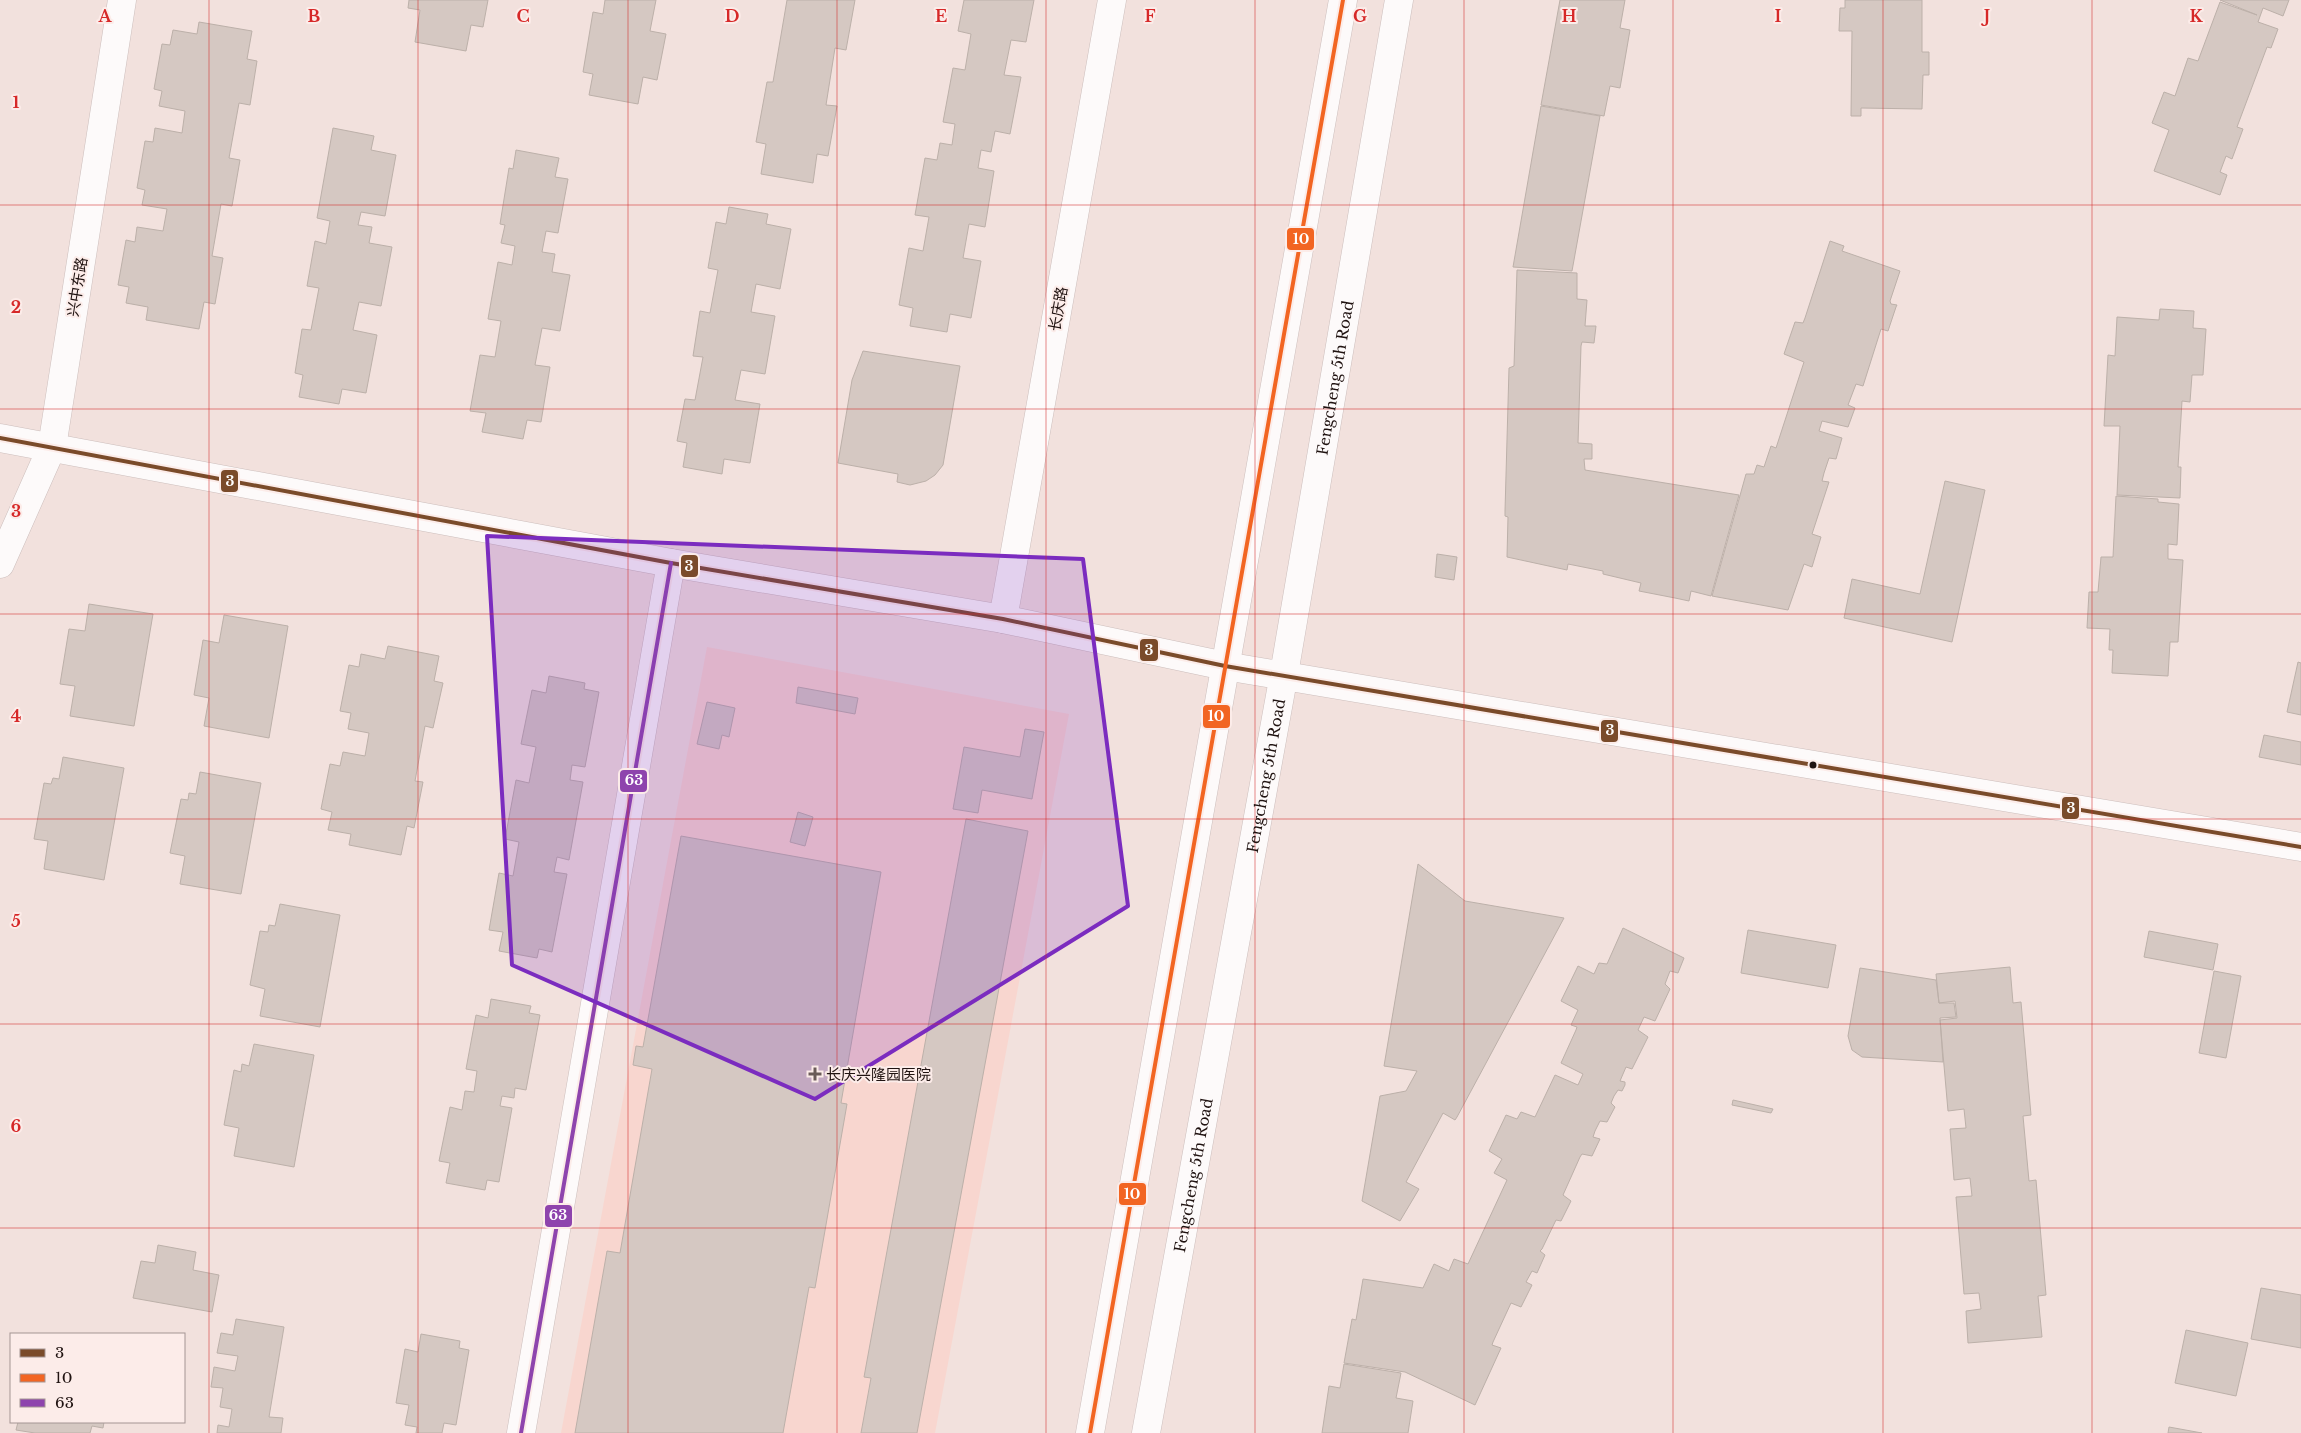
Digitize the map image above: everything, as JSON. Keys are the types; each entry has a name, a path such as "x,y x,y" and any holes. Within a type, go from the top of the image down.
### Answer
{"street":[{"name":"兴中东路","path":"0,564 52,447 122,0"},
{"name":"长庆路","path":"1003,619 1112,0"},
{"path":"1090,1433 1343,0"},
{"name":"Fengcheng 5th Road","path":"1146,1433 1284,674 1399,0"},
{"path":"0,438 671,563 1003,619 1225,666 1284,674 2301,847"},
{"path":"521,1433 671,563"}],"highlighted area":[{"path":"487,536 1083,559 1128,906 815,1099 512,965"}],"shaded area":[{"name":"长庆兴隆园医院","path":"707,647 1069,714 935,1433 561,1433"}],"building":[{"path":"409,0 488,0 483,27 471,25 466,51 415,42 420,10 408,8"},
{"path":"605,0 656,0 650,31 666,34 657,80 643,77 638,104 589,95 593,74 583,72 593,12 603,14"},
{"path":"787,0 855,0 846,50 835,48 826,105 837,106 828,156 817,154 813,183 761,174 766,144 756,142 767,82 773,82"},
{"path":"964,0 1034,0 1026,42 1011,40 1004,75 1021,77 1010,134 995,131 991,152 981,150 978,168 994,171 985,227 969,224 963,258 981,261 971,318 950,314 947,332 910,326 913,308 899,305 909,248 923,251 929,217 915,215 925,158 937,160 940,143 952,145 955,124 943,122 953,68 965,70 971,34 958,31"},
{"path":"1560,0 1625,0 1620,28 1630,30 1620,88 1610,86 1604,116 1541,105"},
{"path":"1845,0 1922,0 1922,52 1929,52 1929,75 1923,75 1922,109 1861,108 1861,116 1851,116 1852,31 1839,31 1840,8 1845,8"},
{"path":"2220,0 2289,0 2283,16 2263,8 2258,22 2278,29 2271,48 2267,47 2237,127 2243,129 2232,159 2226,156 2220,172 2227,175 2220,195 2154,171 2169,130 2152,123 2164,92 2175,96 2188,58 2198,61 2220,2 2257,15"},
{"path":"199,22 252,31 247,59 257,61 250,105 239,103 229,158 240,160 232,206 221,204 212,256 223,258 215,304 204,302 199,329 146,320 148,307 126,303 129,287 118,285 126,240 135,242 137,227 163,231 167,209 142,205 145,190 137,188 145,141 153,142 155,128 182,133 185,111 159,106 162,91 154,89 162,44 170,45 173,30 197,34"},
{"path":"1541,106 1600,116 1572,271 1513,267"},
{"path":"333,128 374,136 371,150 396,155 385,216 361,212 358,225 372,227 369,243 392,247 381,306 359,302 353,330 377,335 366,393 342,389 339,404 299,397 303,375 295,373 302,329 311,330 319,288 307,286 315,241 326,244 330,221 317,218"},
{"path":"516,150 559,158 555,177 568,179 558,233 546,231 542,252 555,254 552,272 570,275 560,331 542,328 535,365 550,367 541,422 527,420 523,439 482,432 486,413 470,411 480,355 495,357 501,321 488,319 498,262 512,265 515,246 501,243 505,225 500,224 509,168 513,169"},
{"path":"729,207 768,214 766,224 791,229 780,289 756,284 751,312 775,316 765,374 741,370 735,400 760,404 750,463 724,459 722,474 683,467 687,443 677,441 685,399 695,400 703,357 693,356 700,311 710,313 718,270 708,268 716,222 726,224"},
{"path":"1830,241 1844,246 1842,251 1900,271 1890,301 1891,304 1897,305 1888,331 1881,329 1863,386 1856,384 1848,405 1855,408 1848,427 1822,421 1819,431 1842,438 1836,459 1829,458 1822,481 1829,482 1812,534 1821,537 1812,567 1804,564 1788,610 1712,596 1746,474 1754,474 1757,465 1764,467 1771,446 1776,448 1804,362 1784,354 1795,322 1803,323"},
{"path":"1517,270 1577,273 1577,299 1587,300 1585,326 1596,326 1594,343 1582,342 1581,346 1578,443 1592,444 1592,459 1584,459 1585,470 1739,495 1711,596 1691,591 1689,601 1639,591 1641,583 1603,574 1603,571 1568,564 1567,570 1507,557 1508,517 1505,516 1505,511 1509,368 1514,366"},
{"path":"2160,309 2194,311 2193,328 2206,329 2203,375 2192,375 2190,402 2182,401 2178,467 2181,467 2180,498 2117,495 2120,426 2104,426 2108,355 2115,356 2117,317 2159,320"},
{"path":"863,351 960,366 943,465 935,475 926,481 910,485 897,482 898,474 838,463 852,380"},
{"path":"1945,481 1985,490 1952,642 1844,618 1852,579 1920,594"},
{"path":"2116,496 2158,499 2158,502 2179,504 2177,545 2168,544 2168,559 2183,560 2178,642 2170,642 2168,676 2112,673 2113,650 2109,650 2110,629 2087,628 2089,592 2098,592 2101,557 2113,557"},
{"path":"1437,554 1457,557 1454,580 1435,577"},
{"path":"89,604 153,614 134,726 70,716 75,686 60,684 69,629 85,631"},
{"path":"224,615 288,626 269,738 204,726 209,698 194,695 203,640 219,643"},
{"path":"388,646 439,656 434,681 443,683 433,728 425,726 415,781 423,782 414,828 407,826 401,855 349,845 351,834 328,830 332,812 321,809 330,764 340,766 343,752 365,756 369,733 348,729 351,713 340,711 349,665 359,667 361,654 385,659"},
{"path":"2298,662 2301,663 2301,715 2287,712"},
{"path":"549,676 585,683 584,689 599,692 585,767 572,765 570,780 583,782 569,860 557,857 554,872 567,874 552,952 539,949 537,958 499,951 503,932 489,930 499,873 513,876 519,842 505,839 516,780 529,783 536,747 521,744 532,690 546,693"},
{"path":"798,687 858,698 855,714 796,703"},
{"path":"707,702 735,708 729,737 722,735 719,749 697,744"},
{"path":"1025,729 1044,732 1032,799 982,790 978,813 953,809 964,747 1020,757"},
{"path":"2264,735 2301,742 2301,765 2259,757"},
{"path":"63,757 124,768 104,880 44,869 48,841 34,839 44,783 51,784 53,778 59,779"},
{"path":"200,772 261,783 241,894 180,884 185,856 170,853 181,799 188,800 189,793 196,794"},
{"path":"798,812 813,817 805,846 790,842"},
{"path":"966,819 1028,831 917,1433 861,1433 871,1378 864,1377"},
{"path":"681,836 881,872 841,1103 847,1104 815,1288 809,1287 783,1433 575,1433 607,1251 620,1253 652,1069 633,1065 636,1046 643,1047"},
{"path":"1418,864 1465,901 1564,918 1457,1117 1455,1120 1443,1113 1406,1182 1419,1189 1400,1221 1362,1201 1380,1096 1406,1091 1417,1071 1384,1066"},
{"path":"280,904 340,915 320,1027 260,1016 265,989 250,985 260,931 268,932 269,925 275,926"},
{"path":"1623,928 1684,958 1678,973 1670,971 1665,984 1670,989 1655,1021 1644,1017 1638,1030 1648,1037 1632,1069 1626,1067 1620,1081 1625,1082 1625,1085 1622,1091 1618,1090 1614,1096 1611,1103 1615,1107 1607,1122 1600,1121 1595,1131 1593,1137 1600,1139 1592,1156 1582,1154 1580,1157 1563,1195 1571,1201 1561,1221 1556,1220 1540,1251 1545,1255 1537,1273 1532,1271 1526,1282 1532,1285 1521,1307 1511,1303 1492,1345 1501,1348 1475,1405 1405,1372 1344,1363 1352,1319 1356,1320 1363,1279 1423,1288 1434,1264 1449,1271 1454,1259 1468,1264 1507,1180 1494,1173 1502,1159 1489,1151 1506,1115 1517,1119 1521,1112 1535,1117 1555,1075 1578,1085 1583,1074 1561,1063 1577,1027 1571,1025 1578,1010 1561,1001 1578,966 1594,974 1599,963 1607,964"},
{"path":"1748,930 1836,945 1828,988 1741,973"},
{"path":"2149,931 2218,944 2213,970 2144,957"},
{"path":"2010,967 2013,1003 2021,1002 2031,1115 2023,1116 2029,1181 2036,1180 2046,1295 2038,1296 2042,1337 1968,1343 1966,1311 1981,1309 1979,1293 1964,1294 1956,1197 1972,1196 1970,1178 1954,1180 1950,1129 1966,1128 1964,1109 1948,1111 1940,1020 1957,1018 1955,1001 1939,1003 1936,974"},
{"path":"1860,968 1936,980 1939,1003 1954,1003 1956,1017 1940,1018 1943,1062 1862,1057 1852,1050 1848,1036"},
{"path":"2214,971 2241,976 2226,1058 2199,1053"},
{"path":"491,999 531,1006 529,1013 540,1015 526,1090 515,1088 514,1098 502,1096 500,1106 512,1108 499,1182 487,1180 485,1190 446,1183 450,1163 439,1161 450,1107 462,1110 465,1091 474,1092 477,1071 466,1069 476,1015 488,1018"},
{"path":"254,1044 314,1055 294,1167 234,1156 239,1128 224,1125 234,1070 241,1072 242,1064 249,1066"},
{"path":"1733,1100 1773,1109 1771,1113 1732,1105"},
{"path":"158,1245 196,1252 193,1270 219,1275 212,1312 133,1298 141,1261 155,1263"},
{"path":"2261,1288 2301,1295 2301,1348 2251,1339"},
{"path":"236,1319 284,1327 269,1417 283,1418 281,1433 217,1433 218,1425 229,1427 232,1409 220,1407 223,1388 211,1387 214,1367 235,1371 238,1356 217,1353 221,1333 233,1335"},
{"path":"2186,1330 2248,1343 2236,1396 2175,1383"},
{"path":"421,1334 460,1341 459,1348 469,1350 456,1425 444,1423 442,1433 416,1433 417,1427 405,1425 409,1405 396,1403 405,1349 418,1352"},
{"path":"1344,1364 1401,1373 1396,1398 1413,1401 1408,1433 1322,1433 1329,1386 1340,1388"},
{"path":"18,1423 104,1423 103,1428 92,1426 90,1433 35,1433 16,1430"},
{"path":"2169,1427 2202,1433 2168,1433"}],"transit line":[{"name":"10","path":"1090,1433 1343,0"},
{"name":"3","path":"0,438 671,563 1003,619 1225,666 2301,847"},
{"name":"63","path":"521,1433 671,563"}],"place":[{"name":"长庆兴隆园医院","path":"815,1074"}]}
